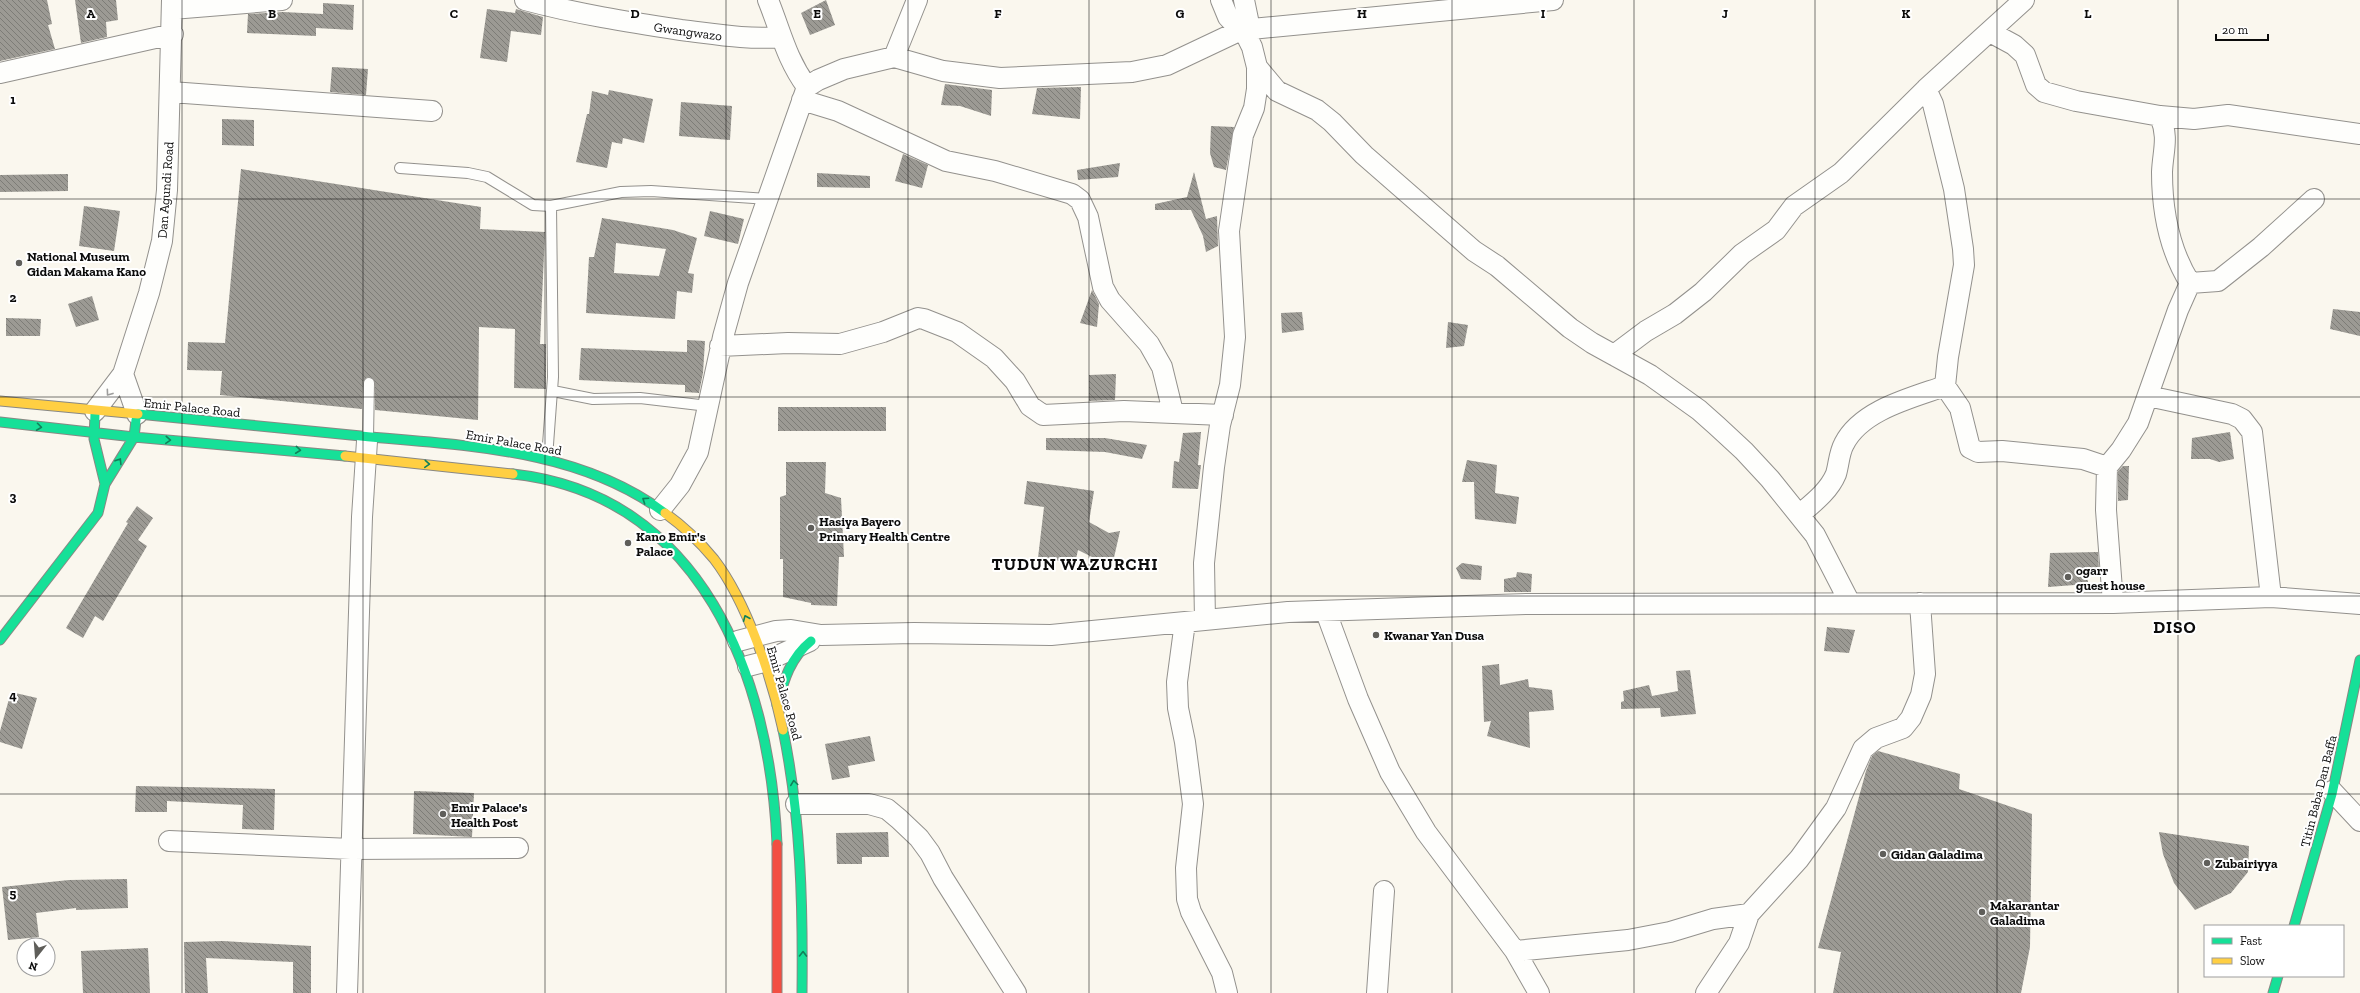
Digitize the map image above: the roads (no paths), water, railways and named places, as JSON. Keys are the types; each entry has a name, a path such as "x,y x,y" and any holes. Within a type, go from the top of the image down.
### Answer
{"main road":[{"name":"Emir Palace Road","path":"0,402 467,446 547,458 604,477 636,494 660,510 707,551 739,601 764,662 777,706 790,756 796,804 804,901 802,993"},
{"path":"95,412 94,433 105,484"},
{"path":"0,640 89,527 98,513 105,484 134,437 137,414"},
{"path":"0,422 134,437 285,449 471,468 546,479 578,488 599,498 642,523 689,565 709,593 734,642 744,667 768,761 776,821 777,993"},
{"path":"777,706 786,670 796,655 816,638"},
{"name":"Titin Baba Dan Baffa","path":"2294,925 2332,791 2353,703 2360,660"},
{"path":"2273,993 2278,977"}],"street":[{"path":"172,4 282,0"},
{"name":"Gwangwazo","path":"525,0 601,18 639,24 730,37 759,39 781,37"},
{"path":"768,0 781,37 804,93 838,111 946,161 1026,178 1076,196 1085,207 1103,287 1110,300 1149,344 1162,367 1173,412"},
{"path":"894,57 917,0"},
{"path":"1220,0 1228,17 1246,29"},
{"path":"1205,620 1204,563 1214,467 1230,385 1235,337 1229,231 1243,135 1254,108 1257,67 1246,29 1244,0"},
{"path":"660,510 690,469 698,452 720,346 738,283 804,93 818,80 844,69 894,57 943,71 974,76 1000,78 1112,74 1167,66 1246,29 1476,4 1553,0"},
{"path":"1614,355 1646,330 1675,314 1703,292 1742,254 1776,230 1794,206 1841,174 1926,89 2024,0"},
{"name":"Dan Agundi Road","path":"95,412 123,374 149,293 162,241 166,217 173,34 172,4"},
{"path":"1990,32 2014,45 2025,55 2036,85 2044,92 2076,101 2160,116 2194,119 2228,115 2360,134"},
{"path":"0,73 173,34"},
{"path":"1257,67 1277,91 1317,110 1332,122 1364,155 1474,250 1497,266 1570,328 1650,375 1699,410 1744,451 1799,514 1824,549 1850,603"},
{"path":"1926,89 1933,104 1954,189 1963,249 1964,265 1948,357 1945,386 1960,408 1970,448 1974,451 2002,451 2083,459 2107,467"},
{"path":"170,92 432,111"},
{"path":"2160,116 2166,135 2162,172 2168,222 2179,264 2190,283"},
{"path":"2190,283 2218,281 2261,247 2314,199"},
{"path":"2113,603 2106,510 2107,467 2130,438 2138,423 2176,317 2190,283"},
{"path":"720,346 788,343 840,344 883,332 918,318 957,332 994,358 1015,381 1030,406 1043,414 1124,411 1223,415"},
{"path":"123,374 137,414"},
{"path":"1799,514 1821,496 1831,483 1844,444 1861,423 1905,400 1945,386"},
{"path":"2148,396 2232,414 2242,419 2252,432 2271,597"},
{"path":"347,993 365,458 368,437"},
{"path":"734,642 754,636 791,630 816,638 914,633 1051,635 1205,620 1326,612 1527,604 2113,603 2271,597 2360,604"},
{"path":"1706,993 1739,943 1749,914 1816,839 1836,808 1867,744 1876,738 1903,728 1912,718 1918,707 1925,674 1920,603"},
{"path":"1326,612 1358,699 1390,772 1426,832 1515,951 1539,993"},
{"path":"1185,622 1177,682 1178,708 1185,742 1193,804 1186,873 1187,900 1191,912 1222,973 1227,993"},
{"path":"744,667 764,662 816,638"},
{"path":"2332,791 2360,821"},
{"path":"796,804 869,804 887,809 899,818 919,838 930,853 943,878 1016,993"},
{"path":"169,841 351,849 518,848"},
{"path":"1377,993 1384,891"},
{"path":"1515,951 1628,940 1670,932 1713,919 1749,914"}],"lane":[{"path":"400,168 468,173 487,177 511,190 524,201 533,205 551,206 621,192 651,191 767,199"},
{"path":"547,458 553,390 551,206"},
{"path":"368,437 369,383"},
{"path":"553,390 593,400 640,398 708,406"}],"place":[{"name":"National Museum Gidan Makama Kano","path":"19,263"},
{"name":"Hasiya Bayero Primary Health Centre","path":"811,528"},
{"name":"Kano Emir's Palace","path":"628,543"},
{"name":"ogarr guest house","path":"2068,577"},
{"name":"Kwanar Yan Dusa","path":"1376,635"},
{"name":"Emir Palace's Health Post","path":"443,814"},
{"name":"Gidan Galadima","path":"1883,854"},
{"name":"Zubairiyya","path":"2207,863"},
{"name":"Makarantar Galadima","path":"1982,912"}],"district":[{"name":"TUDUN WAZURCHI","path":"1075,564"},
{"name":"DISO","path":"2175,627"}]}
